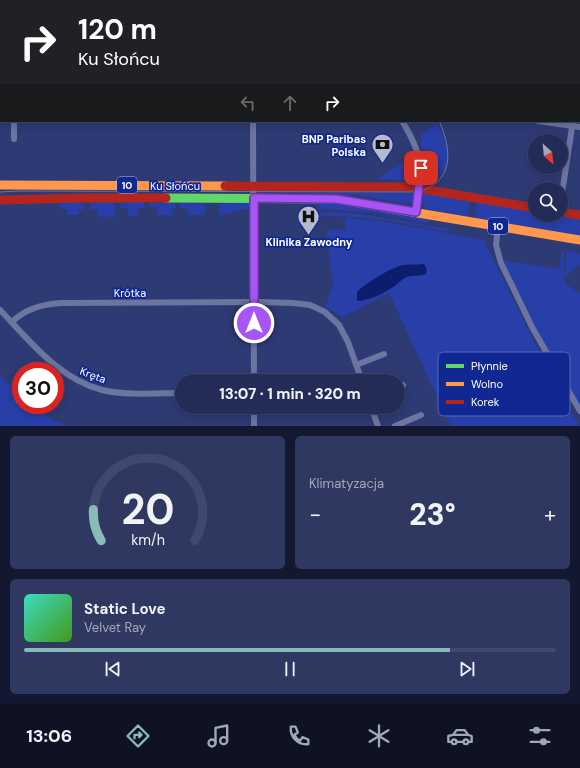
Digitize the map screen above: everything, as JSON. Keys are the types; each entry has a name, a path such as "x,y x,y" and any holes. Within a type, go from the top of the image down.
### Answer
{"main road":[{"name":"Ku Słońcu","path":"0,185 254,185 419,188 528,207"},
{"name":"Ku Słońcu","path":"0,200 86,198 336,199 580,240"},
{"path":"568,213 580,215"}],"street":[{"path":"14,122 14,139"},
{"path":"253,122 254,374"},
{"path":"403,122 414,141 419,156 421,170 416,212"},
{"path":"549,122 572,124 580,128"},
{"path":"564,182 572,124"},
{"path":"498,226 496,245 501,263 535,333 546,352"},
{"name":"Krótka","path":"12,322 30,310 53,303 300,303 315,307 325,312 335,320 348,342 359,374"},
{"name":"Kręta","path":"0,310 57,367 74,378 93,387 122,392 175,393"},
{"path":"356,365 384,354"},
{"path":"570,394 580,411"},
{"path":"254,414 254,426"},
{"path":"374,414 378,426"},
{"path":"395,426 421,415"}],"shaded area":[{"path":"437,124 444,136 448,156 442,174 434,171 430,167 423,153 421,142 422,134"},
{"path":"408,157 413,170 411,179 376,179 405,160"},
{"path":"268,193 413,193 414,195 413,202 409,204 356,195"},
{"path":"424,193 470,201 468,217 426,209 422,203"},
{"path":"111,201 115,205 115,217 92,216 98,215 98,209 89,209 91,203"},
{"path":"144,202 145,208 138,208 138,216 128,216 128,208 120,208 121,203"},
{"path":"182,202 203,202 205,205 205,215 188,215 187,208 180,208 180,204"},
{"path":"320,202 337,203 430,218 428,223 372,212 319,209"},
{"path":"477,202 528,210 528,222 568,222 568,217 580,219 580,236 475,218"},
{"path":"61,203 83,203 85,209 79,210 79,215 67,215 67,209 60,208 59,204"},
{"path":"149,203 175,203 176,208 172,208 173,215 157,215 157,207 150,207"},
{"path":"249,203 251,210 247,209 219,215 219,204"},
{"path":"320,213 348,213 374,216 449,229 449,232 369,218 321,216"},
{"path":"346,218 379,221 485,240 485,243 540,352 438,352 438,398 389,293 343,317 325,307 333,286 326,230 346,230"},
{"path":"562,251 564,253 565,281 570,287 580,293 580,411 570,392 570,352 549,352 501,263 506,261 559,269"},
{"path":"566,251 580,254 580,265 565,277"},
{"path":"424,264 427,269 426,274 407,277 381,294 372,298 357,301 357,292 361,288 386,272 399,266"},
{"path":"0,375 12,387 12,414 44,414 55,421 70,426 0,426"},
{"path":"570,412 580,426 451,426 446,416 570,416"}],"tram line":[{"path":"0,192 418,192 439,181 444,173 448,153 439,122"}],"traffic: fast":[{"path":"166,198 336,199 418,213"}],"traffic: slow":[{"path":"0,185 225,186"},
{"path":"418,213 580,240"}],"traffic: jam":[{"path":"225,186 411,187 528,207"},
{"path":"0,200 166,198"},
{"path":"568,213 580,215"}],"place":[{"name":"BNP Paribas Polska","path":"382,164"},
{"name":"Klinika Zawodny","path":"309,236"}],"route":[{"path":"254,323 254,198 336,199 416,212 421,168"}]}
